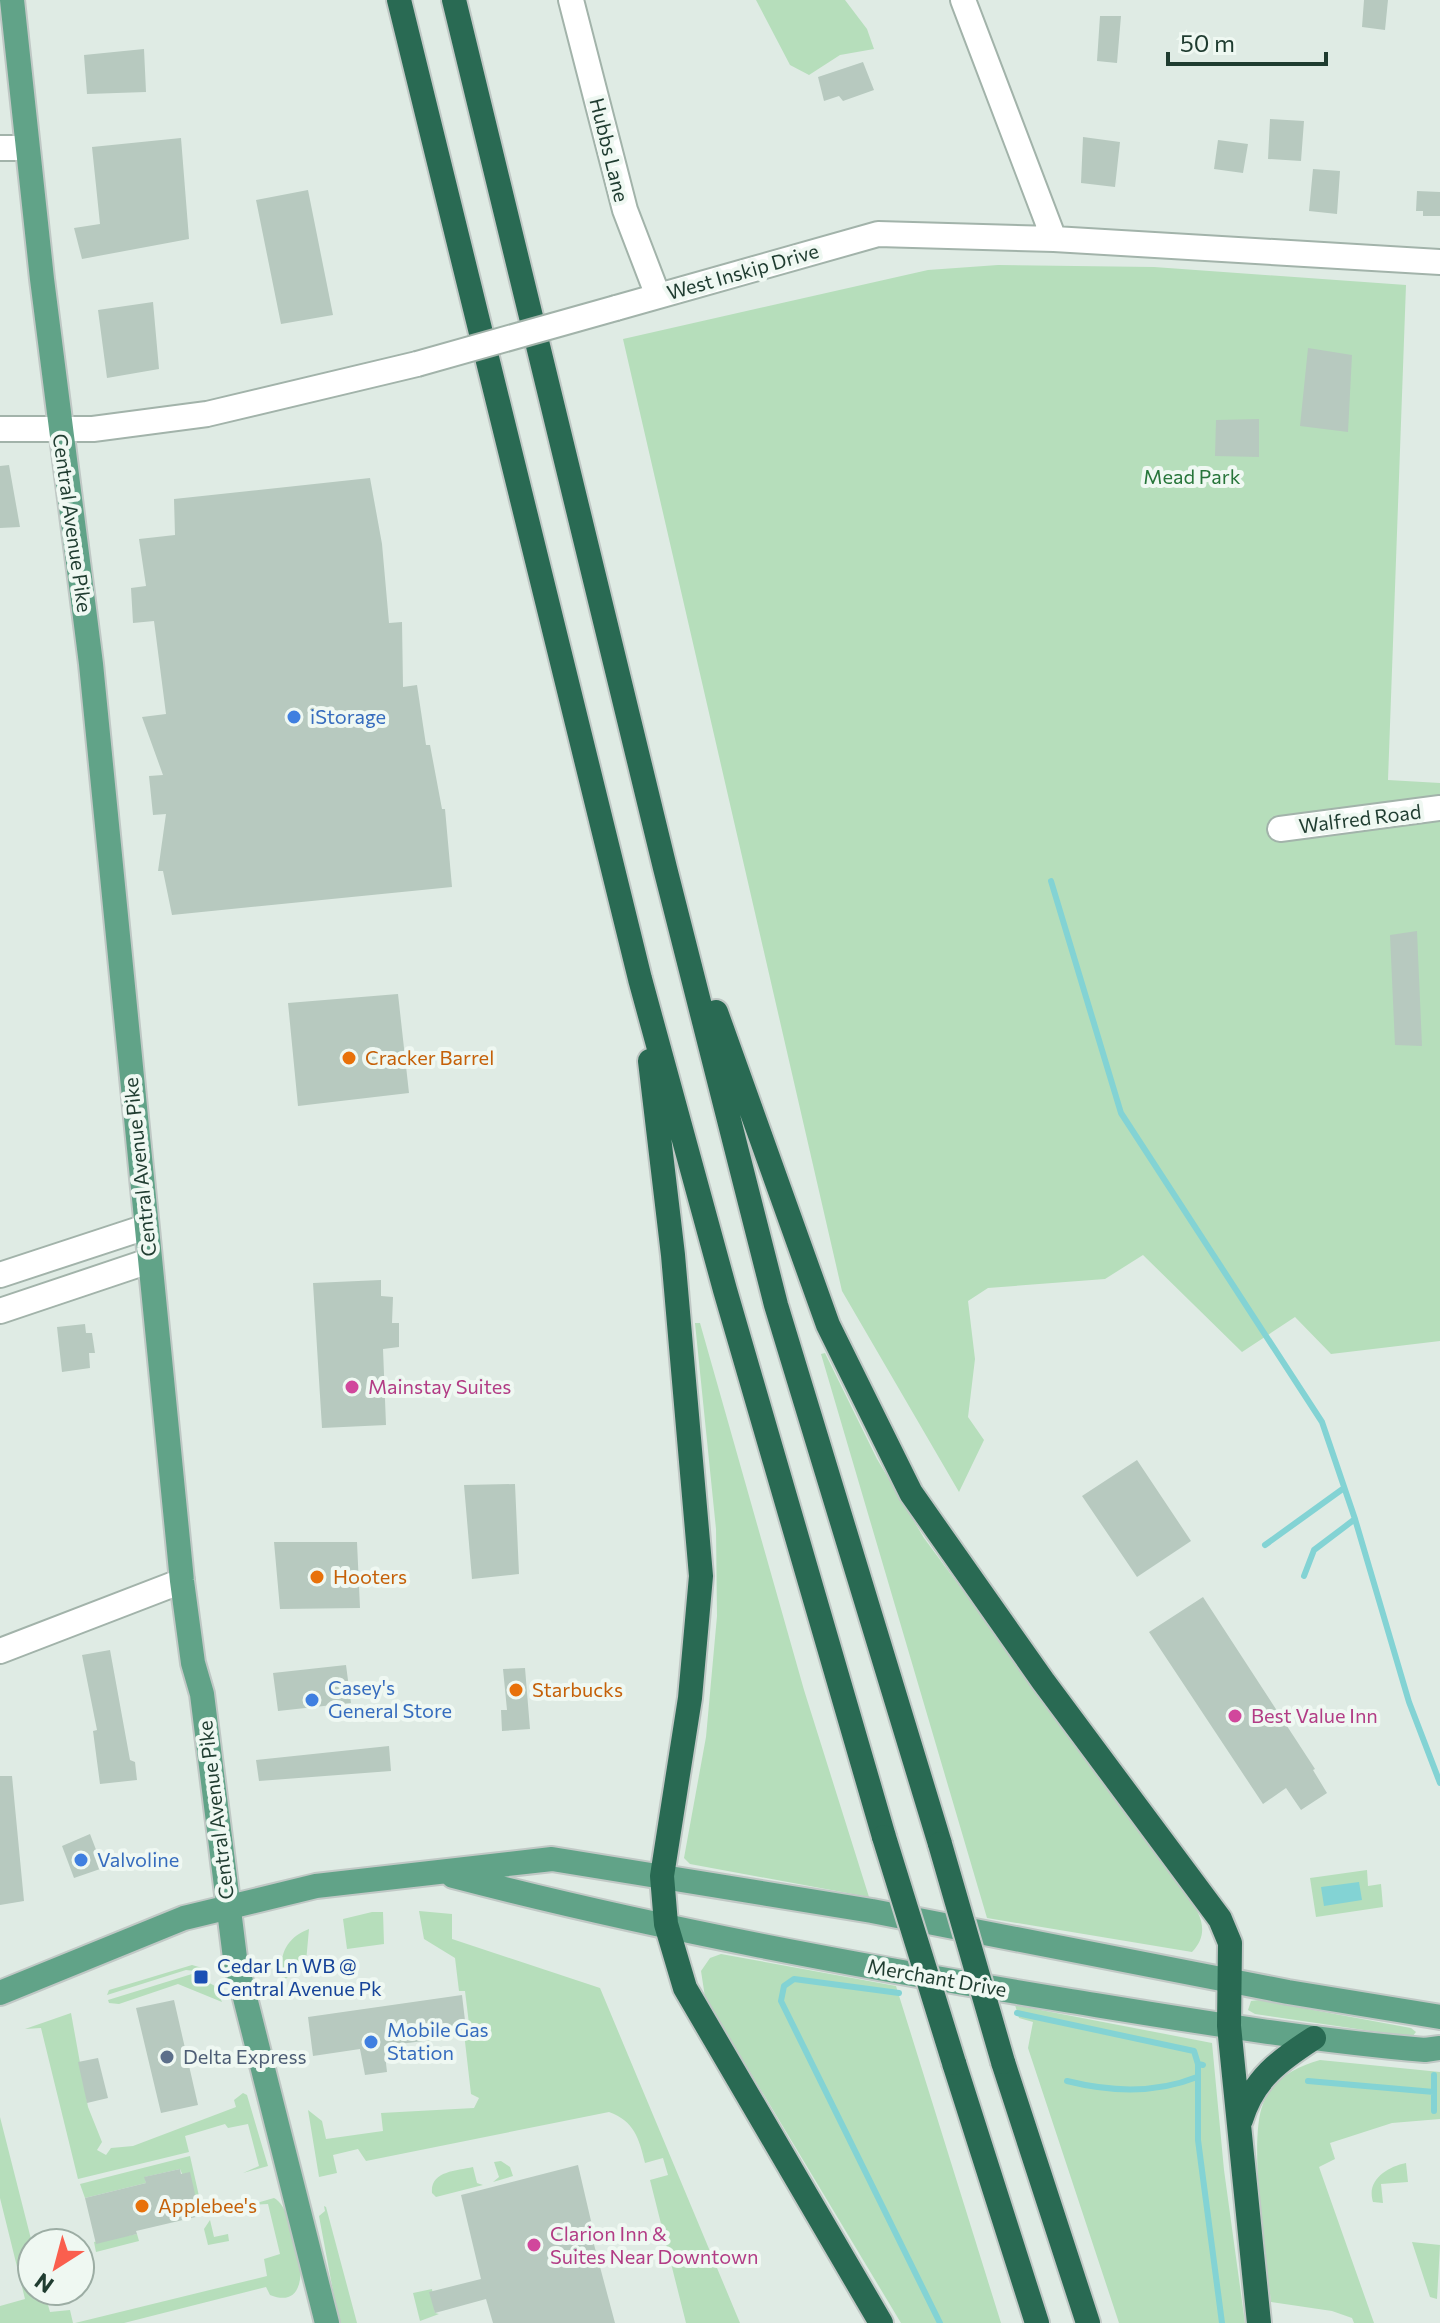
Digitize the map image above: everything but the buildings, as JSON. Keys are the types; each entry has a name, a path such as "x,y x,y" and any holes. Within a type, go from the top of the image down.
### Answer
{"highway":[{"path":"399,0 640,979 725,1290 884,1837 1037,2323"},
{"path":"454,0 665,868 776,1305 1003,2062 1088,2323"},
{"path":"665,868 828,1325 911,1493 1043,1681 1220,1919 1230,1943 1227,1980 1229,2026 1259,2323"},
{"path":"640,979 673,1255 701,1576 690,1698 662,1876 666,1924 685,1988 881,2323"},
{"path":"1240,2126 1246,2104 1262,2078 1314,2038"}],"main road":[{"name":"Central Avenue Pike","path":"12,0 26,148 91,664 182,1581 210,1752 228,1909 250,2027 327,2323"},
{"name":"Merchant Drive","path":"0,1993 184,1918 316,1886 552,1859 994,1933 1227,1980 1440,2017"},
{"name":"Merchant Drive","path":"439,1873 542,1899 893,1970 1229,2026 1425,2050 1440,2048"}],"street":[{"name":"Hubbs Lane","path":"571,0 625,210 658,296"},
{"path":"963,0 1054,239"},
{"path":"0,148 26,148"},
{"name":"West Inskip Drive","path":"0,429 93,429 207,414 417,364 878,234 1054,239 1440,262"},
{"name":"Walfred Road","path":"1280,829 1440,808"},
{"path":"0,1275 146,1227"},
{"path":"0,1311 149,1261"},
{"path":"0,1651 182,1581"}],"green space":[{"path":"756,0 845,0 867,29 874,49 840,55 809,75 790,65"},
{"name":"Mead Park","path":"998,265 1154,267 1406,285 1388,780 1440,783 1440,1341 1331,1354 1295,1317 1242,1352 1143,1255 1105,1279 988,1288 968,1301 975,1359 968,1417 984,1440 959,1492 842,1291 623,339 928,270"},
{"path":"695,1323 700,1323 804,1690 869,1897 690,1864 684,1858 706,1737 717,1616 716,1529"},
{"path":"825,1353 877,1459 924,1538 1189,1896 1202,1924 1201,1938 1192,1952 987,1918 821,1354"},
{"path":"1367,1870 1368,1886 1381,1884 1383,1907 1316,1917 1310,1878"},
{"path":"419,1911 452,1914 452,1939 600,1988 740,2323 686,2323 650,2180 668,2175 663,2158 645,2163 630,2126 609,2112 366,2161 358,2149 333,2155 337,2173 319,2177 308,2110 322,2121 326,2139 383,2131 381,2113 474,2108 479,2098 471,2094 464,2033 470,2032 465,1991 459,1991 455,1958 424,1939"},
{"path":"383,1912 384,1944 347,1949 343,1919"},
{"path":"309,1929 306,1962 283,1981 285,1949 294,1938"},
{"path":"721,1954 896,1986 1001,2323 901,2323 705,1997 701,1971 710,1958"},
{"path":"192,1965 206,1969 205,1972 186,1970 107,1995 109,1990"},
{"path":"192,1974 215,1986 222,2002 178,1984 119,2004 109,2003 108,2000"},
{"path":"1251,2001 1411,2028 1416,2032 1412,2037 1255,2014 1248,2010"},
{"path":"1015,2005 1212,2043 1224,2170 1245,2323 1119,2323 1028,2048 1033,2022 1019,2018"},
{"path":"71,2013 88,2107 102,2142 97,2150 106,2155 111,2148 133,2146 236,2107 234,2100 243,2093 247,2095 268,2166 243,2173 259,2166 248,2124 228,2128 225,2124 185,2136 189,2152 78,2179 41,2028 25,2029"},
{"path":"1320,2060 1440,2072 1440,2119 1392,2123 1330,2143 1335,2159 1319,2167 1374,2323 1354,2323 1352,2318 1332,2311 1271,2302 1258,2171 1259,2121 1267,2095 1279,2081 1294,2070"},
{"path":"0,2117 28,2227 16,2227 16,2263 0,2198"},
{"path":"190,2156 203,2214 199,2214 180,2169 145,2177 146,2183 85,2198 80,2184"},
{"path":"501,2161 510,2167 513,2176 493,2182 499,2177 494,2162"},
{"path":"1406,2163 1408,2182 1381,2184 1383,2203 1373,2202 1375,2181 1392,2168"},
{"path":"473,2167 477,2183 483,2185 436,2197 432,2193 432,2186 440,2176"},
{"path":"274,2198 282,2205 289,2219 300,2257 296,2290 287,2297 270,2295 266,2287 124,2323 75,2323 267,2276 264,2259 280,2254 268,2204 250,2205"},
{"path":"324,2206 357,2323 339,2323 319,2216 325,2211"},
{"path":"210,2220 214,2237 228,2234 229,2241 208,2245 204,2229"},
{"path":"137,2234 139,2241 96,2252 96,2242"},
{"path":"1412,2242 1440,2245 1437,2299 1430,2297"},
{"path":"432,2289 435,2313 439,2314 420,2321 413,2293"},
{"path":"16,2302 16,2307 49,2307 50,2312 70,2310 73,2323 0,2323 0,2306"}],"water":[{"path":"1359,1882 1362,1900 1324,1906 1321,1887"}],"waterway":[{"path":"1051,881 1121,1113 1322,1422 1355,1519 1409,1702 1440,1783"},
{"path":"1265,1545 1344,1488"},
{"path":"1304,1576 1314,1550 1355,1519"},
{"path":"899,1993 794,1979 784,1986 781,2001 940,2323"},
{"path":"1017,2013 1194,2051 1198,2064 1203,2065 1198,2064 1198,2140 1222,2323"},
{"path":"1308,2081 1434,2092 1434,2075"},
{"path":"1067,2081 1133,2090 1181,2083 1197,2077"},
{"path":"1434,2092 1434,2111"}],"place":[{"name":"iStorage","path":"294,717"},
{"name":"Cracker Barrel","path":"349,1058"},
{"name":"Mainstay Suites","path":"352,1387"},
{"name":"Hooters","path":"317,1577"},
{"name":"Starbucks","path":"516,1690"},
{"name":"Casey's General Store","path":"312,1700"},
{"name":"Best Value Inn","path":"1235,1716"},
{"name":"Valvoline","path":"81,1860"},
{"name":"Cedar Ln WB @ Central Avenue Pk","path":"201,1977"},
{"name":"Mobile Gas Station","path":"371,2042"},
{"name":"Delta Express","path":"167,2057"},
{"name":"Applebee's","path":"142,2206"},
{"name":"Clarion Inn & Suites Near Downtown","path":"534,2245"}]}
